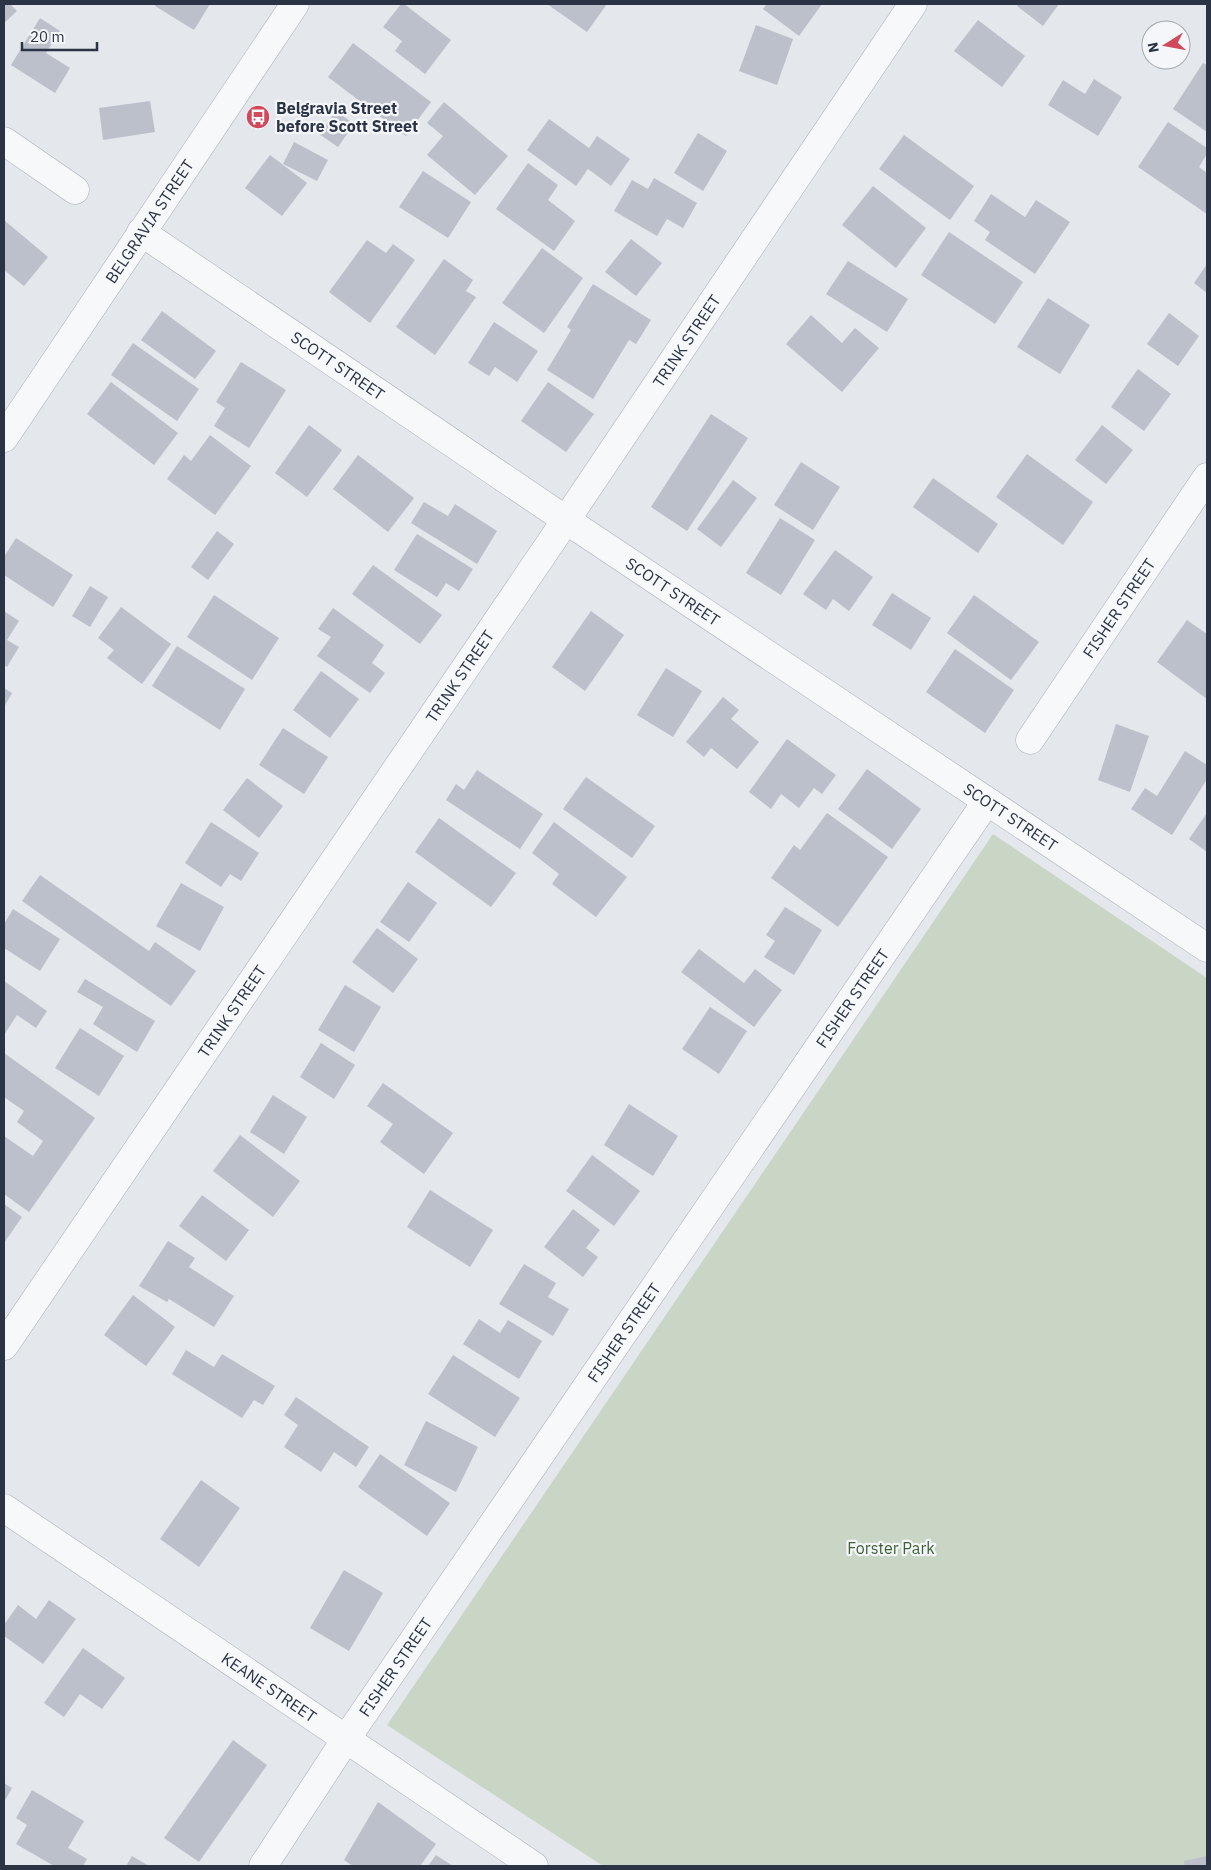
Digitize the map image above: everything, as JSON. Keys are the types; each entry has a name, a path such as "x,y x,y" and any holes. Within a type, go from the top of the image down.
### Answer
{"street":[{"name":"BELGRAVIA STREET","path":"4,438 295,4"},
{"name":"TRINK STREET","path":"4,1346 566,520 913,4"},
{"path":"4,142 76,190"},
{"name":"SCOTT STREET","path":"141,232 566,520 1207,948"},
{"name":"FISHER STREET","path":"1030,740 1207,477"},
{"name":"FISHER STREET","path":"264,1866 346,1739 987,801"},
{"name":"KEANE STREET","path":"4,1508 534,1866"}],"green space":[{"name":"Forster Park","path":"993,834 1207,978 1207,1866 603,1866 387,1725"}],"building":[{"path":"4,4 10,4 17,11 4,23"},
{"path":"156,4 210,4 194,30 155,6"},
{"path":"401,4 404,4 451,40 425,74 395,51 402,41 383,27"},
{"path":"547,4 607,4 587,32"},
{"path":"767,4 822,4 799,36 763,9"},
{"path":"1018,4 1059,4 1043,26 1017,6"},
{"path":"40,18 60,31 46,53 70,68 55,93 11,65"},
{"path":"978,20 1025,56 1002,87 954,51"},
{"path":"756,25 793,39 777,85 739,71"},
{"path":"353,43 431,102 406,136 328,77"},
{"path":"1203,63 1207,65 1207,132 1173,109"},
{"path":"1094,79 1122,97 1098,136 1048,105 1063,80 1085,94"},
{"path":"150,101 155,132 103,140 99,108"},
{"path":"444,102 508,156 475,195 427,155 443,136 427,123"},
{"path":"336,111 354,124 338,147 319,134"},
{"path":"549,119 589,148 597,136 630,159 611,186 588,169 576,186 527,150"},
{"path":"1168,122 1207,148 1207,154 1199,167 1207,173 1207,214 1138,167"},
{"path":"698,133 727,151 703,191 674,173"},
{"path":"904,135 974,186 950,220 879,169"},
{"path":"294,142 328,160 317,181 283,164"},
{"path":"270,155 307,183 282,216 245,188"},
{"path":"528,163 558,185 548,200 575,221 554,251 496,209"},
{"path":"423,171 471,202 448,238 399,207"},
{"path":"654,178 697,203 683,228 667,219 657,236 614,211 632,180 648,189"},
{"path":"873,186 926,228 896,268 842,225"},
{"path":"991,194 1025,217 1036,200 1070,222 1035,274 985,240 990,232 974,221"},
{"path":"4,220 48,257 24,286 4,270"},
{"path":"949,232 1023,282 995,324 921,275"},
{"path":"631,239 662,263 636,296 605,272"},
{"path":"367,240 386,253 393,244 415,260 370,323 329,292"},
{"path":"542,248 583,278 544,333 502,303"},
{"path":"444,259 473,280 466,291 476,297 435,355 396,327"},
{"path":"848,261 908,299 887,332 826,294"},
{"path":"1207,264 1207,293 1194,283"},
{"path":"593,284 651,320 636,344 629,340 593,399 547,370 571,330 567,327"},
{"path":"1048,298 1090,325 1060,374 1017,347"},
{"path":"162,311 216,351 195,379 141,340"},
{"path":"1169,313 1199,336 1178,366 1147,344"},
{"path":"811,315 842,343 855,328 879,348 842,392 786,344"},
{"path":"494,322 538,351 517,382 495,367 489,376 468,363"},
{"path":"133,343 199,389 177,421 111,375"},
{"path":"241,362 286,390 249,448 214,426 225,408 216,402"},
{"path":"1138,369 1171,394 1144,431 1111,407"},
{"path":"111,382 178,433 154,465 87,414"},
{"path":"548,382 594,414 566,452 521,421"},
{"path":"711,414 748,438 687,531 651,507"},
{"path":"309,425 342,450 307,497 275,473"},
{"path":"1102,425 1133,450 1106,484 1075,460"},
{"path":"210,435 251,466 215,515 167,479 184,455 191,461"},
{"path":"1027,454 1093,502 1063,545 996,497"},
{"path":"358,455 414,498 388,532 333,489"},
{"path":"801,462 840,487 813,530 774,505"},
{"path":"933,478 998,524 978,553 913,507"},
{"path":"733,480 757,498 721,547 697,529"},
{"path":"424,502 448,516 455,504 497,531 477,564 411,523"},
{"path":"780,518 815,540 781,595 746,573"},
{"path":"217,531 234,544 208,580 191,567"},
{"path":"417,534 473,569 459,591 446,583 437,597 394,570"},
{"path":"16,538 73,575 53,607 4,575 4,557"},
{"path":"835,550 873,577 849,611 833,599 826,610 803,594"},
{"path":"373,565 442,615 420,644 352,594"},
{"path":"90,586 108,597 90,627 72,616"},
{"path":"892,593 931,618 911,650 872,625"},
{"path":"214,595 279,638 252,680 187,637"},
{"path":"974,595 1039,642 1011,680 947,633"},
{"path":"121,607 171,644 142,684 107,658 114,650 98,638"},
{"path":"333,608 384,645 372,663 385,673 370,693 317,656 331,637 318,629"},
{"path":"4,611 19,621 7,640 19,647 7,667 4,665"},
{"path":"591,611 624,635 585,691 552,667"},
{"path":"1187,620 1207,634 1207,699 1157,662"},
{"path":"177,646 245,689 220,730 152,686"},
{"path":"955,649 1014,690 985,733 926,692"},
{"path":"666,668 702,691 673,737 637,715"},
{"path":"321,671 359,699 330,738 293,710"},
{"path":"4,688 12,693 4,707"},
{"path":"723,697 739,710 731,719 759,742 737,769 711,748 704,757 686,742"},
{"path":"1116,724 1149,736 1130,792 1098,780"},
{"path":"283,728 328,757 304,794 259,765"},
{"path":"787,739 836,775 822,794 814,788 799,808 781,794 771,809 749,792"},
{"path":"1185,751 1207,765 1207,779 1172,835 1131,809 1145,788 1157,796"},
{"path":"867,769 921,809 892,849 838,809"},
{"path":"477,770 543,814 520,849 446,800 456,784 464,790"},
{"path":"586,777 655,826 632,858 563,809"},
{"path":"247,778 283,806 259,838 223,810"},
{"path":"827,813 888,857 838,927 771,878 794,845 800,850"},
{"path":"1207,813 1207,852 1189,839"},
{"path":"439,818 516,873 491,907 415,852"},
{"path":"211,822 259,853 241,881 230,874 221,887 185,863"},
{"path":"554,822 627,877 596,917 552,884 559,874 532,853"},
{"path":"40,875 149,951 155,942 196,971 171,1006 22,901"},
{"path":"408,882 437,903 409,942 380,922"},
{"path":"181,883 224,907 200,951 156,926"},
{"path":"785,907 822,930 794,975 764,957 775,941 766,935"},
{"path":"13,909 60,939 40,971 4,948 4,924"},
{"path":"377,928 418,959 393,993 352,962"},
{"path":"699,949 744,983 755,969 782,990 754,1027 681,972"},
{"path":"85,979 155,1021 137,1052 93,1024 103,1007 77,992"},
{"path":"4,981 47,1011 36,1028 17,1015 4,1035"},
{"path":"345,985 381,1007 354,1052 318,1030"},
{"path":"710,1007 747,1031 719,1074 682,1049"},
{"path":"80,1028 124,1056 99,1096 55,1068"},
{"path":"321,1043 355,1065 334,1099 300,1077"},
{"path":"4,1053 95,1118 29,1212 4,1194 4,1136 33,1156 43,1141 17,1122 24,1111 4,1097"},
{"path":"383,1083 453,1133 424,1174 380,1142 393,1124 367,1106"},
{"path":"273,1095 307,1117 284,1154 250,1132"},
{"path":"629,1104 678,1136 653,1176 604,1145"},
{"path":"240,1135 300,1181 273,1217 213,1171"},
{"path":"592,1155 640,1191 614,1226 566,1191"},
{"path":"430,1190 493,1230 470,1267 407,1227"},
{"path":"202,1195 249,1230 226,1261 179,1226"},
{"path":"4,1204 22,1217 4,1243"},
{"path":"573,1209 600,1230 586,1248 598,1257 583,1277 544,1247"},
{"path":"168,1241 195,1258 189,1267 234,1296 214,1327 169,1299 167,1302 139,1286"},
{"path":"524,1264 556,1283 548,1297 569,1309 553,1336 499,1304"},
{"path":"133,1295 175,1327 146,1366 104,1335"},
{"path":"479,1319 500,1333 508,1320 542,1341 519,1379 463,1344"},
{"path":"186,1350 214,1367 222,1354 275,1386 263,1405 254,1400 242,1418 172,1374"},
{"path":"453,1355 520,1398 495,1437 428,1394"},
{"path":"296,1397 369,1447 356,1467 334,1452 321,1472 284,1447 298,1425 284,1415"},
{"path":"426,1421 478,1447 456,1492 404,1465"},
{"path":"380,1454 450,1503 427,1536 358,1487"},
{"path":"201,1480 240,1508 199,1567 160,1539"},
{"path":"344,1570 383,1593 349,1651 310,1628"},
{"path":"49,1600 76,1619 43,1664 4,1636 4,1625 18,1605 36,1619"},
{"path":"83,1648 125,1678 102,1709 80,1694 64,1717 44,1703"},
{"path":"233,1740 267,1765 199,1862 164,1838"},
{"path":"4,1783 12,1788 4,1802"},
{"path":"32,1790 84,1821 68,1848 87,1859 83,1866 54,1866 16,1844 27,1825 16,1818"},
{"path":"378,1802 436,1844 420,1866 353,1866 344,1860"},
{"path":"436,1855 453,1866 428,1866"},
{"path":"132,1856 149,1866 126,1866"},
{"path":"1207,1856 1207,1866 1185,1866 1184,1861"}],"place":[{"name":"Belgravia Street before Scott Street","path":"258,117"}]}
